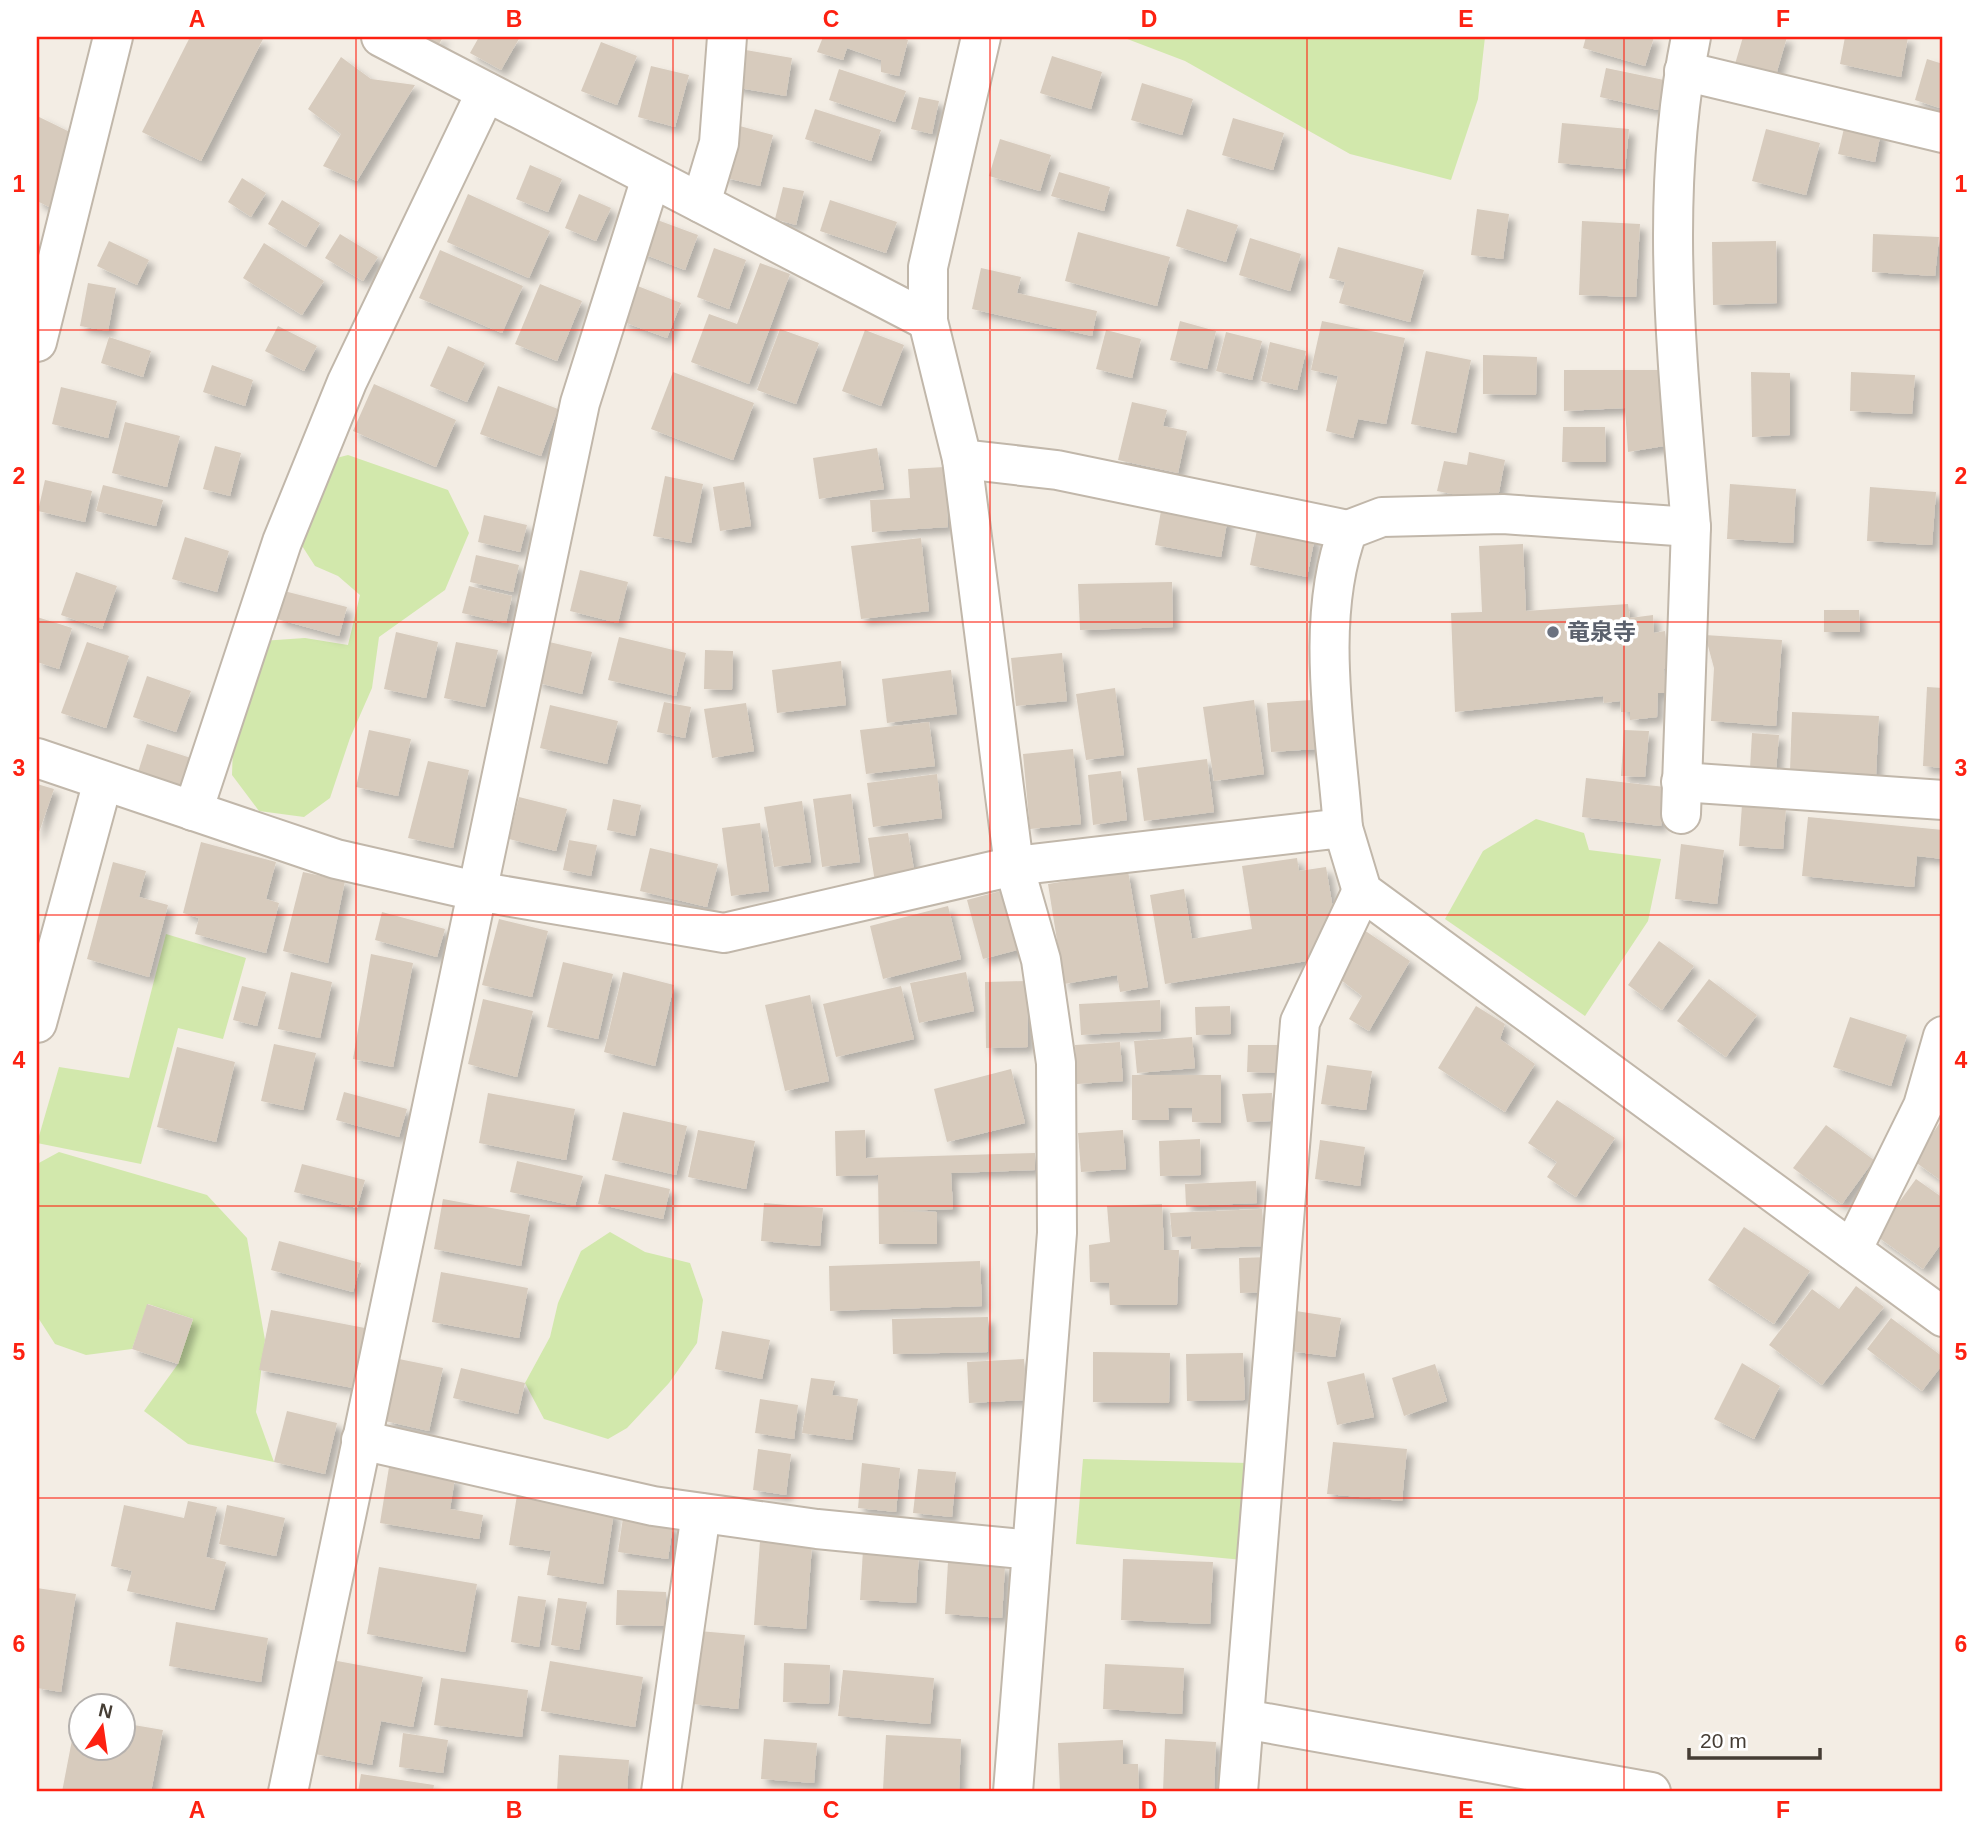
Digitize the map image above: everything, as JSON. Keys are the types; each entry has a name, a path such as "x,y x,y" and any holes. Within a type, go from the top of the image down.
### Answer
{"street":[{"path":"37,342 113,37"},
{"path":"382,37 928,321"},
{"path":"701,203 719,143 727,37"},
{"path":"981,37 928,267 928,321 962,459 1013,866 1041,960 1056,1063 1057,1233 1013,1792"},
{"path":"1943,133 1687,54 1674,175 1675,329 1691,527 1681,798 1943,800"},
{"path":"193,811 282,542 346,382 486,92"},
{"path":"288,1792 580,403 651,178"},
{"path":"962,459 1058,470 1348,530 1382,517 1503,514 1691,527"},
{"path":"1348,530 1336,561 1328,620 1343,828 1362,891 1943,1317"},
{"path":"37,758 336,859 476,891 724,933 1013,866 1343,828"},
{"path":"37,1023 103,781"},
{"path":"1238,1792 1300,1023 1362,891"},
{"path":"1852,1250 1923,1106 1943,1036"},
{"path":"361,1440 653,1506 817,1529 1032,1550"},
{"path":"661,1792 701,1513"},
{"path":"1244,1719 1651,1792"}],"green space":[{"path":"1122,37 1485,37 1478,99 1451,180 1350,154 1185,61"},
{"path":"348,455 448,490 469,533 445,590 379,637 372,688 350,738 330,798 304,817 259,811 232,775 234,717 248,642 305,638 348,645 360,595 338,576 315,566 297,538 313,464"},
{"path":"1536,819 1584,833 1589,850 1661,859 1648,921 1585,1016 1445,919 1483,851"},
{"path":"166,934 246,958 223,1039 178,1028 141,1164 37,1143 59,1067 129,1078"},
{"path":"59,1152 207,1195 247,1238 265,1340 256,1412 274,1462 188,1444 144,1411 178,1364 193,1319 148,1304 132,1349 86,1355 55,1344 37,1316 37,1164"},
{"path":"610,1232 645,1252 690,1263 703,1300 697,1343 669,1383 627,1428 608,1439 544,1419 525,1383 550,1337 558,1303 581,1251"},
{"path":"1083,1459 1248,1463 1243,1560 1076,1544"}],"building":[{"path":"190,37 263,39 201,161 142,132"},
{"path":"426,37 443,37 439,44"},
{"path":"479,37 520,37 501,70 470,53"},
{"path":"823,37 900,37 908,40 899,76 881,72 881,60 847,48 843,60 817,52"},
{"path":"1586,37 1654,37 1645,66 1583,48"},
{"path":"1743,37 1787,37 1776,75 1735,64"},
{"path":"1845,37 1908,37 1901,77 1840,64"},
{"path":"601,42 637,56 617,105 581,91"},
{"path":"740,49 792,58 786,96 733,87"},
{"path":"1052,56 1102,72 1091,109 1040,93"},
{"path":"341,57 371,79 415,85 357,181 323,166 341,134 308,109"},
{"path":"1927,59 1943,64 1943,109 1915,100"},
{"path":"651,66 689,75 675,127 638,117"},
{"path":"1606,68 1664,80 1658,110 1600,97"},
{"path":"839,69 906,91 895,122 829,100"},
{"path":"1142,83 1193,99 1182,135 1131,120"},
{"path":"919,97 939,101 932,134 911,129"},
{"path":"815,109 881,130 871,161 805,139"},
{"path":"37,116 76,135 55,210 37,201"},
{"path":"1233,118 1284,133 1273,170 1222,155"},
{"path":"1562,123 1629,129 1625,169 1558,163"},
{"path":"1845,124 1881,132 1875,162 1838,154"},
{"path":"736,125 773,135 760,186 722,177"},
{"path":"1766,129 1820,143 1806,195 1752,181"},
{"path":"1000,139 1051,155 1040,191 989,176"},
{"path":"530,165 562,179 548,212 516,199"},
{"path":"1059,172 1110,187 1104,211 1051,196"},
{"path":"242,178 266,193 251,217 228,202"},
{"path":"783,187 804,191 796,225 775,219"},
{"path":"468,194 550,231 529,278 447,242"},
{"path":"579,194 611,208 596,241 565,228"},
{"path":"282,200 320,223 306,247 268,224"},
{"path":"830,200 897,222 886,253 820,231"},
{"path":"1187,209 1238,225 1226,262 1176,246"},
{"path":"1477,209 1509,214 1503,259 1471,255"},
{"path":"652,218 698,235 685,270 638,252"},
{"path":"1582,221 1640,224 1636,297 1579,295"},
{"path":"1078,232 1170,257 1157,306 1065,281"},
{"path":"340,234 378,257 363,281 325,258"},
{"path":"1873,234 1939,237 1935,276 1872,272"},
{"path":"1250,238 1301,254 1290,291 1239,275"},
{"path":"109,241 149,260 137,285 97,266"},
{"path":"1776,241 1777,303 1713,305 1712,242"},
{"path":"264,243 324,281 302,315 243,278"},
{"path":"1338,247 1424,270 1410,322 1339,303 1345,282 1329,278"},
{"path":"714,248 746,260 729,309 697,297"},
{"path":"440,250 523,286 502,333 419,298"},
{"path":"760,263 790,274 749,384 691,362 709,314 737,324"},
{"path":"981,268 1021,277 1017,293 1097,311 1092,336 972,309"},
{"path":"88,283 116,288 108,331 80,326"},
{"path":"540,284 582,301 557,361 515,344"},
{"path":"635,285 681,303 667,338 621,321"},
{"path":"1180,321 1216,331 1207,369 1170,360"},
{"path":"1322,321 1405,338 1386,424 1358,419 1353,438 1326,431 1338,376 1311,370"},
{"path":"278,326 317,346 304,371 265,351"},
{"path":"780,329 819,343 796,404 757,390"},
{"path":"865,330 904,345 881,406 842,391"},
{"path":"1106,330 1141,339 1132,378 1096,369"},
{"path":"1226,332 1262,341 1252,380 1216,371"},
{"path":"109,337 151,351 143,377 101,363"},
{"path":"1270,342 1306,351 1297,390 1261,381"},
{"path":"448,346 485,363 467,402 430,386"},
{"path":"1426,351 1471,360 1456,433 1411,424"},
{"path":"1483,355 1537,357 1536,395 1483,394"},
{"path":"212,365 253,380 245,406 203,392"},
{"path":"1564,370 1661,370 1664,446 1628,452 1625,408 1564,411"},
{"path":"673,372 754,403 733,460 651,429"},
{"path":"1751,372 1790,373 1790,435 1752,437"},
{"path":"1851,372 1915,375 1912,414 1850,411"},
{"path":"374,384 456,420 436,467 353,431"},
{"path":"498,386 558,409 541,456 480,434"},
{"path":"61,387 117,401 108,438 52,424"},
{"path":"1132,402 1167,410 1163,426 1187,431 1178,473 1118,460"},
{"path":"125,422 180,436 167,487 112,473"},
{"path":"1563,427 1605,427 1606,462 1562,462"},
{"path":"215,446 241,453 230,496 203,489"},
{"path":"877,448 884,489 819,499 813,458"},
{"path":"1469,452 1505,460 1497,503 1437,491 1444,461 1467,465"},
{"path":"945,467 948,527 872,532 870,500 910,498 908,469"},
{"path":"665,476 703,484 691,543 653,536"},
{"path":"45,480 92,491 85,522 38,511"},
{"path":"744,482 751,526 720,531 713,487"},
{"path":"1730,484 1796,489 1793,543 1727,539"},
{"path":"103,485 163,500 156,526 96,511"},
{"path":"1870,487 1936,492 1932,545 1867,541"},
{"path":"1162,505 1228,517 1221,557 1155,545"},
{"path":"484,515 527,525 520,552 478,542"},
{"path":"1258,525 1315,537 1307,577 1250,565"},
{"path":"185,537 229,551 217,592 172,579"},
{"path":"921,538 929,611 861,619 851,546"},
{"name":"竜泉寺","path":"1523,544 1526,611 1628,604 1630,618 1653,615 1654,633 1665,631 1669,667 1664,669 1666,693 1658,693 1657,717 1630,720 1630,712 1621,712 1620,701 1604,703 1603,696 1455,712 1451,613 1482,612 1479,546"},
{"path":"476,555 519,565 513,592 470,582"},
{"path":"580,570 628,582 618,623 570,611"},
{"path":"76,572 117,586 102,629 61,615"},
{"path":"1172,582 1173,627 1080,630 1078,584"},
{"path":"469,586 512,596 506,623 462,613"},
{"path":"284,591 347,607 339,636 277,619"},
{"path":"1824,610 1859,610 1860,632 1824,632"},
{"path":"37,617 72,628 59,669 37,662"},
{"path":"396,632 438,642 426,698 384,689"},
{"path":"1705,635 1782,640 1776,726 1711,721 1714,668"},
{"path":"619,637 686,653 676,696 608,680"},
{"path":"545,641 592,652 582,694 535,682"},
{"path":"87,642 129,656 106,728 61,713"},
{"path":"456,642 498,650 485,707 444,698"},
{"path":"705,650 733,651 732,690 704,689"},
{"path":"1062,653 1067,701 1016,706 1011,658"},
{"path":"841,661 846,705 777,713 772,670"},
{"path":"951,670 957,714 887,723 882,679"},
{"path":"147,676 191,691 176,732 133,717"},
{"path":"1927,687 1943,688 1943,768 1923,766"},
{"path":"1115,688 1124,755 1086,760 1076,694"},
{"path":"1254,700 1264,774 1214,781 1203,707"},
{"path":"1312,700 1316,749 1271,752 1267,703"},
{"path":"664,702 691,707 685,738 657,732"},
{"path":"746,703 754,751 712,758 704,709"},
{"path":"550,705 618,721 607,764 540,748"},
{"path":"1792,712 1879,716 1876,775 1790,771"},
{"path":"929,722 935,766 866,774 860,730"},
{"path":"369,730 411,739 398,796 356,787"},
{"path":"1624,730 1649,731 1645,777 1621,776"},
{"path":"1752,733 1779,735 1776,771 1750,769"},
{"path":"147,744 191,758 182,785 138,772"},
{"path":"1073,749 1081,824 1030,829 1023,754"},
{"path":"1207,759 1214,812 1144,821 1137,768"},
{"path":"428,761 469,770 453,848 408,838"},
{"path":"1121,771 1127,820 1093,825 1088,775"},
{"path":"937,774 942,818 873,827 867,783"},
{"path":"1586,778 1665,787 1661,826 1582,817"},
{"path":"37,784 54,789 37,838"},
{"path":"851,794 860,862 822,867 813,799"},
{"path":"519,797 567,809 556,851 509,839"},
{"path":"613,799 641,805 635,836 607,830"},
{"path":"802,801 811,862 774,867 764,807"},
{"path":"1742,805 1786,808 1783,849 1739,846"},
{"path":"1808,817 1943,830 1943,859 1917,856 1914,887 1802,876"},
{"path":"760,823 769,891 731,896 722,828"},
{"path":"908,833 915,876 875,882 868,838"},
{"path":"569,840 597,845 591,876 563,870"},
{"path":"201,842 276,862 266,899 279,903 266,953 195,934 199,918 183,913"},
{"path":"1681,844 1724,850 1717,904 1675,899"},
{"path":"650,848 718,864 707,907 640,891"},
{"path":"1297,858 1299,871 1326,867 1334,915 1307,961 1165,984 1150,895 1184,889 1192,939 1252,929 1242,866"},
{"path":"113,862 146,871 139,897 168,905 149,977 87,959"},
{"path":"1128,871 1148,987 1120,992 1117,975 1064,984 1048,884"},
{"path":"303,872 345,881 328,963 283,951"},
{"path":"1004,890 1021,949 983,959 967,900"},
{"path":"948,906 961,959 883,979 870,926"},
{"path":"382,912 445,929 437,957 375,940"},
{"path":"499,919 548,931 532,997 482,985"},
{"path":"1364,930 1410,961 1369,1031 1349,1019 1362,996 1337,977"},
{"path":"1659,941 1694,966 1662,1010 1628,985"},
{"path":"371,954 413,963 393,1067 353,1059"},
{"path":"563,962 613,974 598,1039 547,1027"},
{"path":"291,972 332,982 320,1038 278,1029"},
{"path":"623,972 674,985 655,1066 604,1052"},
{"path":"966,972 974,1011 919,1023 910,983"},
{"path":"1709,979 1757,1015 1726,1057 1677,1021"},
{"path":"1027,981 1028,1047 986,1048 985,982"},
{"path":"242,986 266,992 257,1026 233,1020"},
{"path":"901,986 914,1039 836,1057 823,1004"},
{"path":"810,995 829,1081 785,1091 765,1005"},
{"path":"483,999 533,1011 517,1077 468,1064"},
{"path":"1160,1000 1161,1031 1081,1035 1079,1004"},
{"path":"1230,1006 1231,1034 1196,1035 1195,1007"},
{"path":"1476,1006 1505,1024 1500,1039 1535,1064 1505,1112 1438,1068"},
{"path":"1850,1017 1907,1035 1891,1086 1833,1067"},
{"path":"1192,1037 1195,1068 1137,1073 1134,1041"},
{"path":"1120,1042 1123,1081 1077,1084 1075,1045"},
{"path":"274,1044 316,1053 303,1110 261,1101"},
{"path":"1248,1045 1278,1045 1278,1073 1247,1072"},
{"path":"177,1047 235,1062 216,1142 157,1127"},
{"path":"1327,1065 1372,1071 1366,1110 1321,1104"},
{"path":"1011,1069 1025,1123 947,1142 934,1089"},
{"path":"1132,1075 1221,1075 1221,1123 1192,1122 1192,1108 1168,1108 1169,1120 1132,1120"},
{"path":"344,1092 407,1109 399,1137 336,1120"},
{"path":"488,1093 575,1109 566,1160 479,1143"},
{"path":"1272,1093 1271,1121 1247,1122 1242,1094"},
{"path":"1557,1100 1615,1138 1576,1197 1547,1177 1557,1162 1528,1143"},
{"path":"623,1112 687,1126 676,1175 612,1160"},
{"path":"1943,1118 1943,1182 1914,1161"},
{"path":"1826,1125 1874,1160 1842,1204 1793,1168"},
{"path":"698,1130 755,1141 746,1189 688,1177"},
{"path":"865,1130 866,1158 1035,1153 1035,1170 951,1173 953,1209 903,1211 937,1212 937,1244 879,1244 878,1175 836,1176 835,1131"},
{"path":"1123,1130 1126,1169 1081,1172 1078,1133"},
{"path":"1200,1139 1201,1175 1160,1176 1159,1141"},
{"path":"1320,1140 1365,1147 1360,1186 1315,1179"},
{"path":"517,1161 583,1176 575,1206 510,1192"},
{"path":"302,1164 365,1180 357,1208 294,1192"},
{"path":"605,1174 670,1189 663,1219 598,1204"},
{"path":"1916,1179 1943,1198 1943,1241 1923,1269 1875,1235"},
{"path":"1256,1181 1257,1203 1186,1206 1185,1184"},
{"path":"443,1199 530,1215 521,1266 434,1249"},
{"path":"764,1203 823,1208 820,1246 761,1241"},
{"path":"1162,1204 1164,1250 1179,1250 1177,1305 1110,1305 1109,1283 1090,1282 1089,1245 1110,1242 1107,1206"},
{"path":"1262,1209 1264,1246 1191,1249 1191,1236 1172,1237 1170,1213"},
{"path":"1744,1227 1810,1271 1774,1324 1708,1280"},
{"path":"279,1241 361,1263 353,1292 271,1270"},
{"path":"1267,1257 1268,1292 1240,1293 1239,1258"},
{"path":"980,1261 982,1306 830,1311 829,1266"},
{"path":"441,1272 528,1288 519,1338 432,1322"},
{"path":"1856,1286 1884,1307 1822,1385 1769,1345 1812,1289 1839,1309"},
{"path":"147,1304 193,1319 178,1364 132,1349"},
{"path":"271,1310 365,1328 353,1388 259,1370"},
{"path":"1296,1311 1341,1318 1335,1357 1290,1351"},
{"path":"988,1317 988,1352 893,1354 892,1319"},
{"path":"1891,1318 1943,1357 1943,1364 1922,1391 1867,1349"},
{"path":"722,1331 770,1340 762,1379 715,1369"},
{"path":"1093,1352 1170,1353 1169,1403 1093,1402"},
{"path":"1243,1353 1245,1400 1187,1401 1186,1354"},
{"path":"399,1359 443,1368 429,1431 385,1421"},
{"path":"1024,1359 1026,1400 969,1403 967,1362"},
{"path":"1742,1363 1780,1386 1754,1439 1714,1419"},
{"path":"1435,1364 1447,1401 1404,1416 1392,1378"},
{"path":"461,1368 525,1383 518,1414 453,1398"},
{"path":"1364,1373 1374,1417 1337,1425 1327,1382"},
{"path":"811,1378 835,1381 832,1395 858,1399 852,1440 802,1433"},
{"path":"760,1399 798,1405 794,1439 755,1433"},
{"path":"287,1411 337,1423 325,1474 274,1462"},
{"path":"1333,1442 1407,1449 1402,1501 1327,1494"},
{"path":"758,1449 791,1454 786,1495 753,1490"},
{"path":"862,1463 900,1468 896,1512 858,1508"},
{"path":"389,1467 455,1478 450,1509 483,1515 479,1539 380,1523"},
{"path":"918,1469 956,1472 952,1517 913,1513"},
{"path":"517,1495 614,1512 603,1584 547,1575 551,1551 509,1545"},
{"path":"188,1501 217,1507 206,1557 226,1562 214,1610 127,1591 132,1571 111,1566 124,1505 184,1518"},
{"path":"227,1505 285,1518 276,1556 219,1544"},
{"path":"623,1518 673,1525 668,1559 618,1552"},
{"path":"760,1541 812,1545 806,1629 754,1625"},
{"path":"863,1550 919,1554 916,1603 860,1600"},
{"path":"1123,1559 1213,1562 1210,1624 1121,1620"},
{"path":"948,1562 1005,1566 1002,1618 945,1614"},
{"path":"379,1567 477,1584 465,1652 367,1634"},
{"path":"37,1588 76,1594 61,1692 37,1688"},
{"path":"617,1590 666,1592 666,1626 616,1625"},
{"path":"518,1596 546,1600 539,1647 511,1642"},
{"path":"558,1598 587,1602 579,1650 551,1645"},
{"path":"176,1622 268,1638 261,1682 169,1666"},
{"path":"699,1631 745,1635 738,1709 692,1704"},
{"path":"332,1660 423,1677 413,1727 381,1721 372,1765 315,1754"},
{"path":"550,1661 643,1677 635,1727 541,1711"},
{"path":"784,1663 830,1665 829,1704 783,1702"},
{"path":"1105,1664 1184,1668 1182,1714 1103,1709"},
{"path":"843,1670 934,1678 930,1724 838,1716"},
{"path":"441,1678 528,1690 522,1737 434,1725"},
{"path":"136,1725 163,1730 151,1792 62,1792 68,1762 136,1762"},
{"path":"403,1733 448,1740 443,1773 399,1767"},
{"path":"886,1735 961,1739 959,1792 883,1790"},
{"path":"764,1739 817,1743 814,1783 761,1779"},
{"path":"1165,1739 1216,1742 1214,1792 1163,1792"},
{"path":"1123,1740 1123,1764 1138,1764 1139,1792 1060,1792 1058,1743"},
{"path":"559,1755 629,1760 627,1792 557,1792"},
{"path":"361,1774 434,1785 433,1792 358,1792"}],"place":[{"name":"竜泉寺","path":"1553,632"}]}
